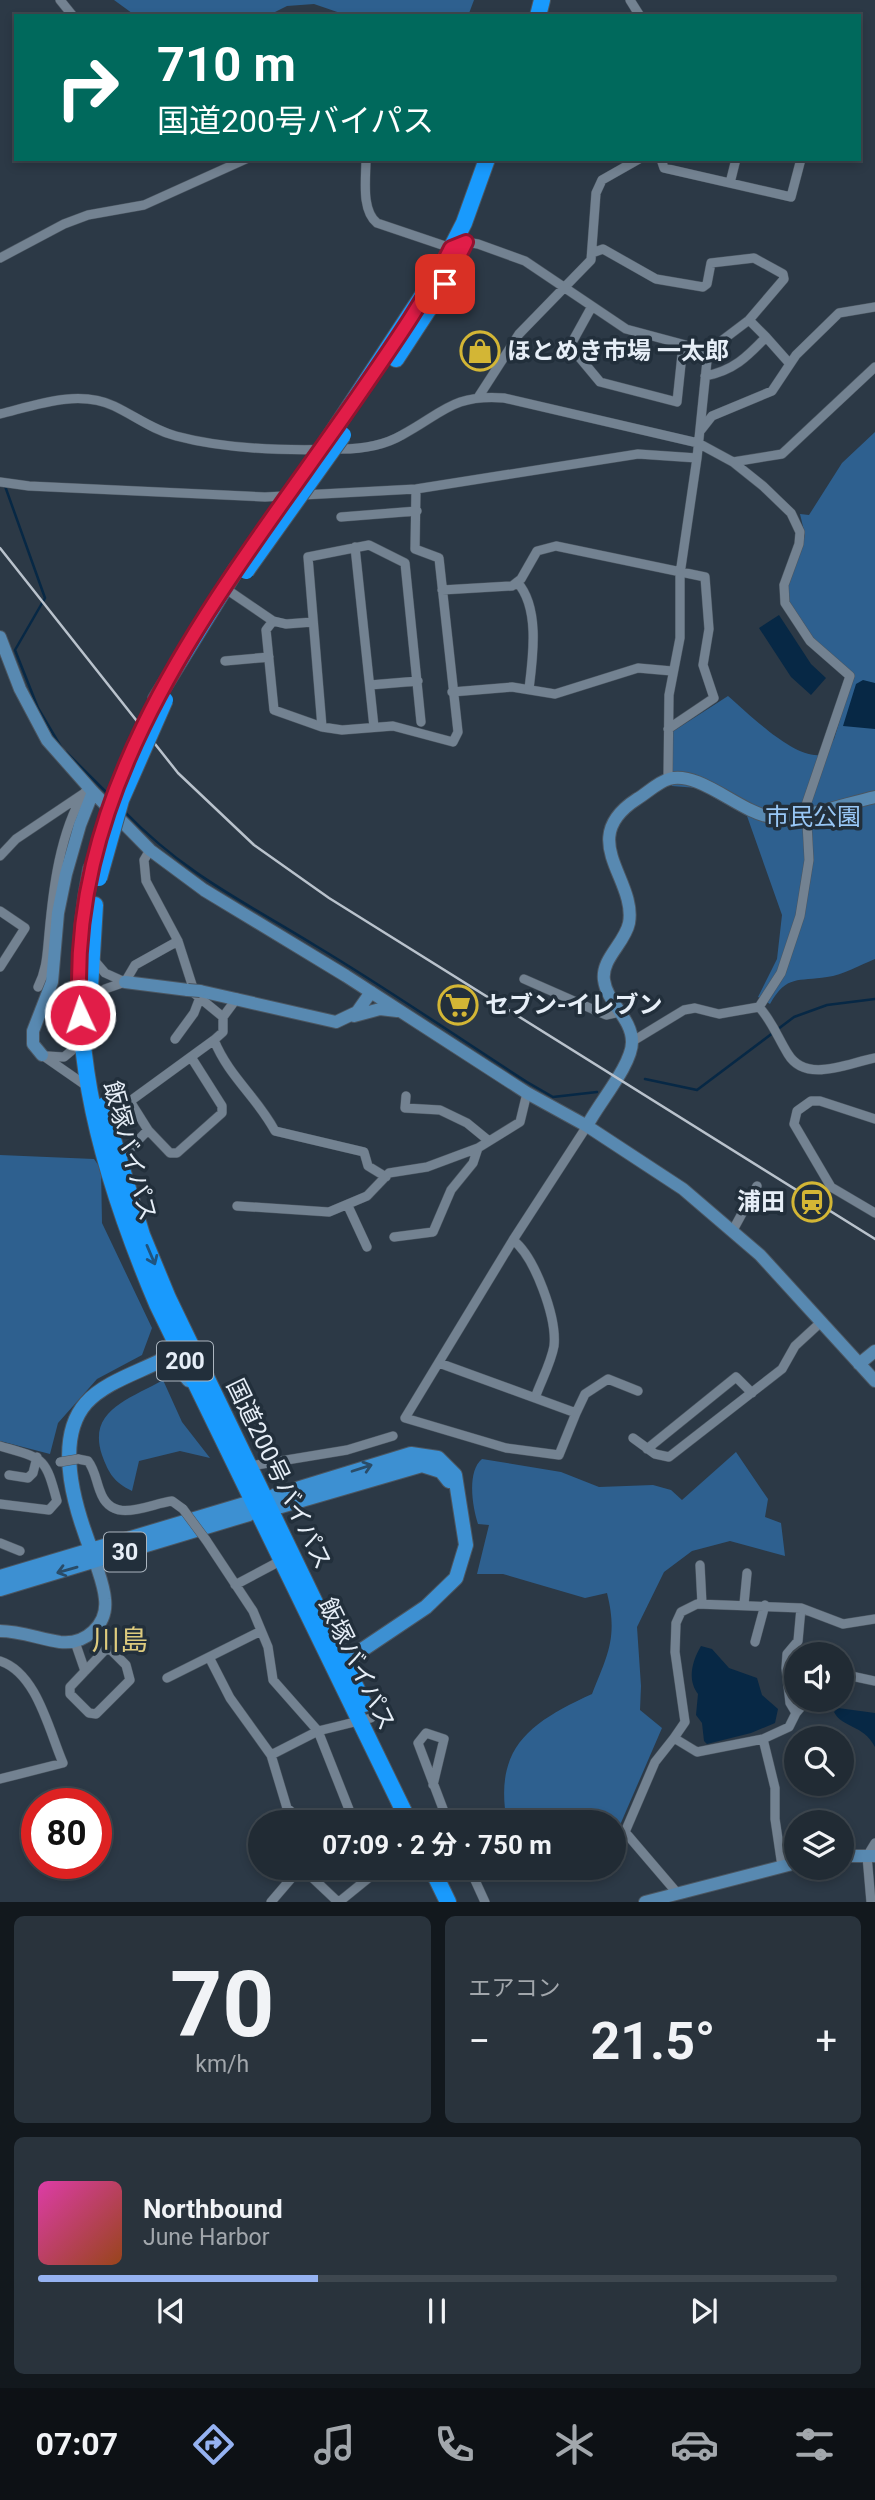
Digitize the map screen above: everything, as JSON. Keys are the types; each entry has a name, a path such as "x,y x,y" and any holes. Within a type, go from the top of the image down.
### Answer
{"highway":[{"name":"200","path":"160,699 242,570 459,245 486,161"},
{"name":"国道200号バイパス","path":"414,1810 365,1720 344,1662 169,1298 142,1235 117,1161 97,1084 89,1004 90,954 95,873 160,699 232,593 242,570 343,435 421,323 496,161"},
{"name":"飯塚バイパス","path":"95,873 78,965 82,1042 88,1087 104,1159 141,1267 282,1560 365,1720 404,1810"},
{"path":"437,1880 448,1902"},
{"path":"449,1880 460,1902"}],"main road":[{"path":"141,1267 140,1275 166,1332 165,1351 160,1361 176,1364 184,1371 203,1410 221,1435"},
{"name":"30","path":"93,1555 68,1465 70,1434 85,1404 97,1393 160,1361"},
{"path":"277,1501 411,1454 438,1458 455,1475 466,1545 456,1578 426,1607 344,1662"},
{"name":"30","path":"0,1577 93,1555 247,1509"},
{"name":"30","path":"0,1589 93,1555"}],"street":[{"path":"60,0 72,14"},
{"path":"0,258 64,224 88,215 144,205 242,161"},
{"path":"366,161 367,203 372,219 525,261 591,308 626,329 708,351"},
{"path":"479,396 519,334 587,267 592,253 596,192 612,172 635,161"},
{"path":"662,161 664,168 791,197 800,161"},
{"path":"730,183 736,161"},
{"path":"592,253 603,248 656,279 703,287 707,284 711,263 760,259 785,276 749,320 708,351 697,458 680,574 680,638 672,671 668,779"},
{"path":"698,439 712,416 772,391 790,364 839,313 875,307"},
{"path":"591,308 570,346 600,382 677,402 683,345"},
{"path":"749,320 790,364"},
{"path":"705,376 735,367 766,337"},
{"path":"733,462 782,454 874,369"},
{"path":"0,415 47,402 90,398 114,406 163,432 203,442 342,449 374,447 390,441 450,405 479,396 528,401 698,439 733,462 772,494 796,521 799,544 786,575 785,603 810,641 850,676 806,805 809,860 800,916 780,973 759,1007 719,1014 695,1008 684,1010 633,1041"},
{"path":"0,482 41,487 265,497 416,489 638,454 697,458"},
{"path":"273,621 267,630 274,710 322,727 342,730 393,726 453,742 458,732 439,558 415,549 416,489"},
{"path":"341,517 417,512"},
{"path":"370,527 372,514"},
{"path":"322,727 308,557 337,554 369,545 405,563 420,722"},
{"path":"442,590 512,586 537,551 556,546 580,549 707,580 709,629 703,665 714,698 668,729"},
{"path":"355,547 374,727"},
{"path":"517,582 527,593 534,653 529,689"},
{"path":"232,593 273,621 286,624 313,622"},
{"path":"0,637 33,717 59,755 89,791 150,850 204,890 346,976 527,1093 587,1126 683,1189 733,1230 875,1381"},
{"path":"225,661 269,657"},
{"path":"452,692 529,689 555,694 638,668 672,671"},
{"path":"370,685 418,681"},
{"path":"638,1391 608,1379 585,1394 559,1455 506,1448 405,1418 513,1240 625,1064 633,1041 629,1026 603,980 606,963 629,922 628,907 612,861 612,826 628,805 668,779 683,777 759,815 778,818 875,796"},
{"path":"0,856 16,839 89,791"},
{"path":"38,987 46,970 59,867 72,817 89,791"},
{"path":"88,1087 41,1055 33,1044 33,1031 52,982 58,913 89,791"},
{"path":"150,850 145,860 146,881 178,941 196,994 194,1013 175,1039"},
{"path":"0,911 25,928 0,967"},
{"path":"89,1004 105,989 125,982 135,965 178,941"},
{"path":"90,954 105,973 125,982 237,998 327,1021 350,1018 380,1009 401,1012"},
{"path":"346,976 356,998 350,1018"},
{"path":"524,979 606,1014 620,1012"},
{"path":"350,1018 371,992"},
{"path":"196,994 223,1017"},
{"path":"191,1057 222,1106 222,1113 173,1154 148,1130 131,1103 223,1032 223,1017 237,998"},
{"path":"759,1007 790,1058 802,1066 814,1071 875,1058"},
{"path":"214,1040 224,1064 267,1116 275,1131 363,1152 368,1166 386,1177"},
{"path":"41,1055 55,1058 64,1056 82,1042"},
{"path":"237,1206 307,1213 329,1212 348,1206 367,1196 389,1173 427,1167 478,1148 520,1122 527,1093"},
{"path":"406,1096 405,1108 440,1110 467,1123 489,1141"},
{"path":"875,1119 820,1101 811,1101 797,1111 794,1124 831,1187 875,1213"},
{"path":"117,1161 148,1130"},
{"path":"394,1237 433,1232 452,1190 473,1163 478,1148"},
{"path":"733,1230 757,1186"},
{"path":"348,1206 368,1247"},
{"path":"513,1240 523,1249 533,1266 554,1334 552,1354 535,1398"},
{"path":"633,1438 648,1449 669,1457 782,1369 795,1346 820,1323"},
{"path":"859,1364 875,1351"},
{"path":"439,1363 576,1413"},
{"path":"648,1449 736,1377 752,1393"},
{"path":"250,1466 347,1450 393,1436"},
{"path":"0,1446 41,1460 88,1461 93,1467 103,1500 114,1508 131,1512 172,1501 183,1509 253,1611 273,1680 318,1731 350,1810"},
{"path":"9,1475 28,1478 41,1460"},
{"path":"0,1504 49,1510 57,1501 41,1460"},
{"path":"0,1543 20,1551"},
{"path":"0,1631 75,1642 95,1629 106,1601 93,1555"},
{"path":"234,1585 282,1560"},
{"path":"700,1565 702,1604"},
{"path":"744,1604 747,1573"},
{"path":"678,1894 625,1829 655,1762 683,1727 685,1716 675,1652 676,1623 686,1607 702,1604 744,1604 801,1608 843,1624 875,1619"},
{"path":"755,1642 765,1605"},
{"path":"674,1738 697,1752 763,1739 789,1727 796,1713 790,1703 787,1654 797,1640 801,1608"},
{"path":"167,1678 261,1632"},
{"path":"75,1642 85,1671"},
{"path":"105,1650 111,1650 126,1665 130,1680 96,1714 89,1713 70,1694 70,1687 85,1671 105,1650"},
{"path":"209,1657 230,1698 271,1755 289,1810"},
{"path":"0,1661 19,1673 29,1685 63,1763 0,1779"},
{"path":"854,1678 875,1681"},
{"path":"271,1755 318,1731 365,1720"},
{"path":"433,1785 444,1739 426,1733 418,1743 433,1785 443,1810"},
{"path":"645,1902 782,1866 775,1819 775,1788 763,1739"},
{"path":"871,1902 871,1856 875,1843"},
{"path":"271,1902 290,1880"},
{"path":"315,1880 338,1902 366,1880"},
{"path":"475,1880 485,1902"}],"green space":[{"path":"114,0 474,0 469,14 343,14 314,4 287,6 271,14 133,14"},
{"name":"市民公園","path":"875,432 875,959 839,974 794,981 782,988 770,1004 758,997 777,959 782,915 747,816 697,788 672,786 672,732 728,696 759,723 797,750 820,755 834,739 854,674 813,639 790,604 788,585 805,535 800,514 809,515 842,463"},
{"path":"0,1155 94,1159 101,1169 102,1223 152,1328 142,1355 97,1379 58,1423 50,1454 0,1441"},
{"path":"163,1380 182,1422 210,1458 180,1451 139,1461 132,1491 116,1481 107,1467 99,1440 101,1427 114,1408"},
{"path":"736,1452 768,1499 765,1517 781,1523 785,1556 730,1541 692,1551 664,1572 637,1627 640,1710 662,1728 626,1811 506,1810 506,1774 521,1740 551,1715 592,1694 607,1656 612,1622 607,1593 585,1598 503,1574 477,1574 489,1525 478,1524 474,1508 472,1489 477,1464 482,1459 561,1472 599,1487 653,1485 671,1490 682,1500"}],"shaded area":[{"path":"779,615 811,664 826,678 811,695 791,677 759,628"},
{"path":"863,680 875,683 875,729 843,726 856,684"},
{"path":"701,1646 712,1649 729,1668 757,1678 762,1695 778,1709 775,1723 751,1733 707,1744 704,1741 702,1723 696,1715 698,1694 692,1677 693,1664"},
{"path":"854,1710 875,1713 875,1747 865,1734 834,1712"}],"waterway":[{"path":"5,486 45,598 15,650 38,708 61,747"},
{"path":"66,752 113,799"},
{"path":"125,812 170,853 216,886 370,979 527,1082 553,1097 597,1092"},
{"path":"645,1079 697,1090 794,1017 827,1005 875,999"}],"railway":[{"path":"0,548 178,773 254,845 329,898 875,1239"}],"place":[{"name":"ほとめき市場 一太郎","path":"480,351"},
{"name":"セブン-イレブン","path":"458,1005"},
{"name":"浦田","path":"812,1202"}],"district":[{"name":"川島","path":"120,1640"}],"route":[{"path":"80,1015 78,965 81,924 91,869 110,802 156,699 182,652 237,568 387,354 451,248 466,242 445,284"}]}
